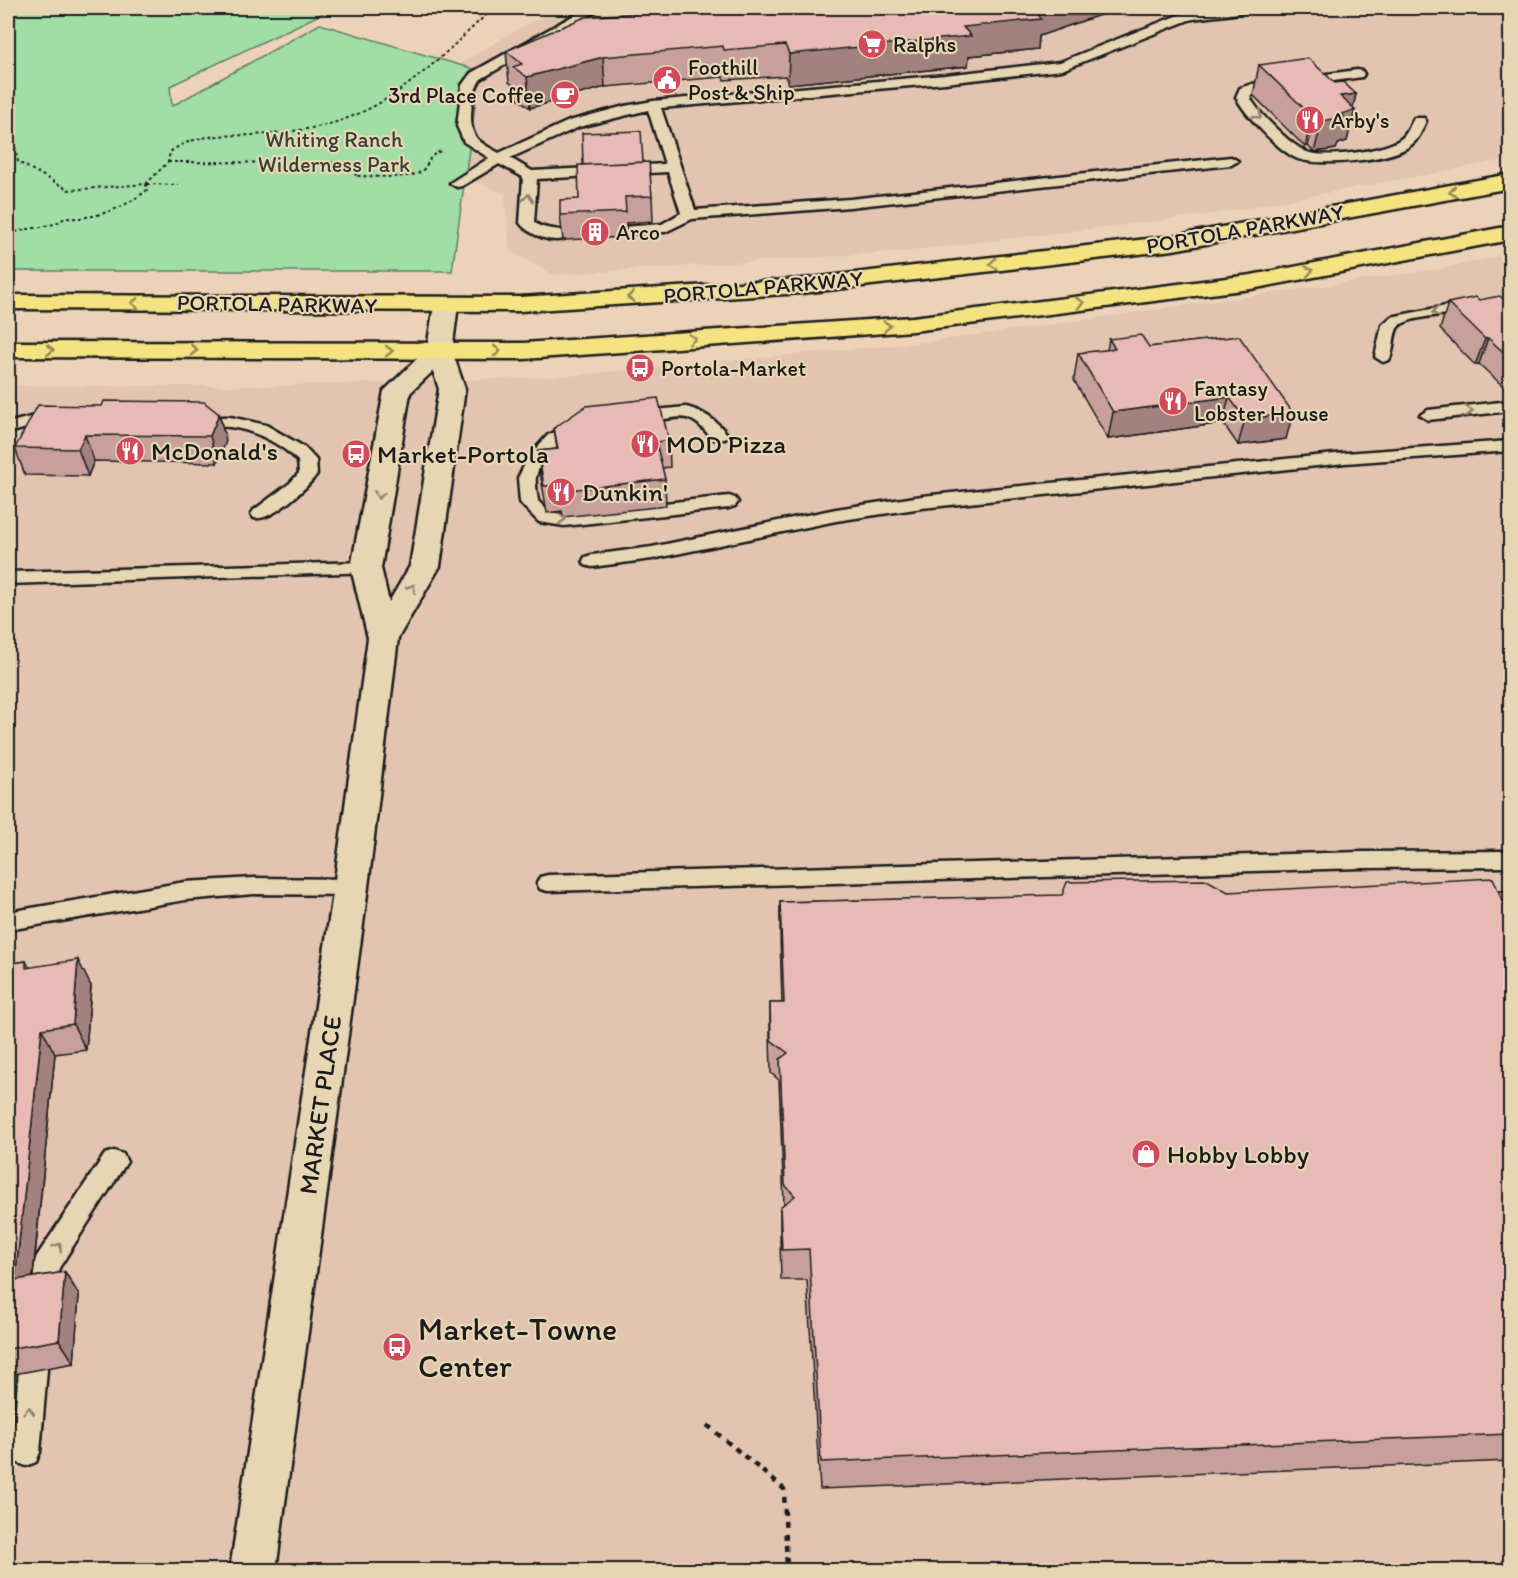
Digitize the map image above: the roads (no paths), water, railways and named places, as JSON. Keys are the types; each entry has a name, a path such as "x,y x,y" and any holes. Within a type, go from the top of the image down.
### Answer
{"main road":[{"name":"PORTOLA PARKWAY","path":"8,302 520,304 802,286 1162,245 1510,181"},
{"name":"PORTOLA PARKWAY","path":"8,350 524,351 913,324 1251,282 1510,233"}],"street":[{"name":"MARKET PLACE","path":"382,638 425,566 452,389 439,351 446,305"},
{"name":"MARKET PLACE","path":"253,1570 351,887 382,638 366,568 397,391 439,351"}],"lane":[{"path":"595,8 476,76 469,85 464,126 469,139 530,175 673,168"},
{"path":"457,183 498,158 566,125 612,111 652,105 945,79 1062,66 1185,17 1204,12 1245,8"},
{"path":"1357,74 1252,88 1245,91 1243,97 1246,103 1293,150 1315,158 1331,160 1406,144 1419,121"},
{"path":"652,105 689,215"},
{"path":"627,230 665,228 689,215 850,203 1231,161"},
{"path":"530,175 527,223 533,231 563,235"},
{"path":"1383,357 1390,325 1397,320 1469,307 1488,311 1510,324"},
{"path":"1428,415 1510,406"},
{"path":"621,418 686,412 701,418 719,435"},
{"path":"8,428 38,420 72,420"},
{"path":"600,420 589,422 554,438 535,460 526,478 529,502 545,518 564,520 729,502"},
{"path":"174,422 230,422 260,429 298,451 307,460 308,474 296,487 261,514"},
{"path":"592,561 652,553 837,515 922,502 1345,458 1510,446"},
{"path":"8,578 366,568"},
{"path":"548,883 1362,860 1510,859"},
{"path":"8,921 185,891 254,886 351,887"},
{"path":"41,1301 46,1265 114,1162"},
{"path":"26,1452 33,1370"}],"place":[{"name":"Ralphs","path":"872,44"},
{"name":"Foothill Post & Ship","path":"667,80"},
{"name":"3rd Place Coffee","path":"565,95"},
{"name":"Arby's","path":"1310,120"},
{"name":"Arco","path":"595,232"},
{"name":"Portola-Market","path":"640,368"},
{"name":"Fantasy Lobster House","path":"1173,401"},
{"name":"MOD Pizza","path":"645,444"},
{"name":"McDonald's","path":"130,451"},
{"name":"Market-Portola","path":"356,454"},
{"name":"Dunkin'","path":"561,492"},
{"name":"Hobby Lobby","path":"1146,1154"},
{"name":"Market-Towne Center","path":"397,1347"}],"park label":[{"name":"Whiting Ranch Wilderness Park","path":"334,152"}]}
